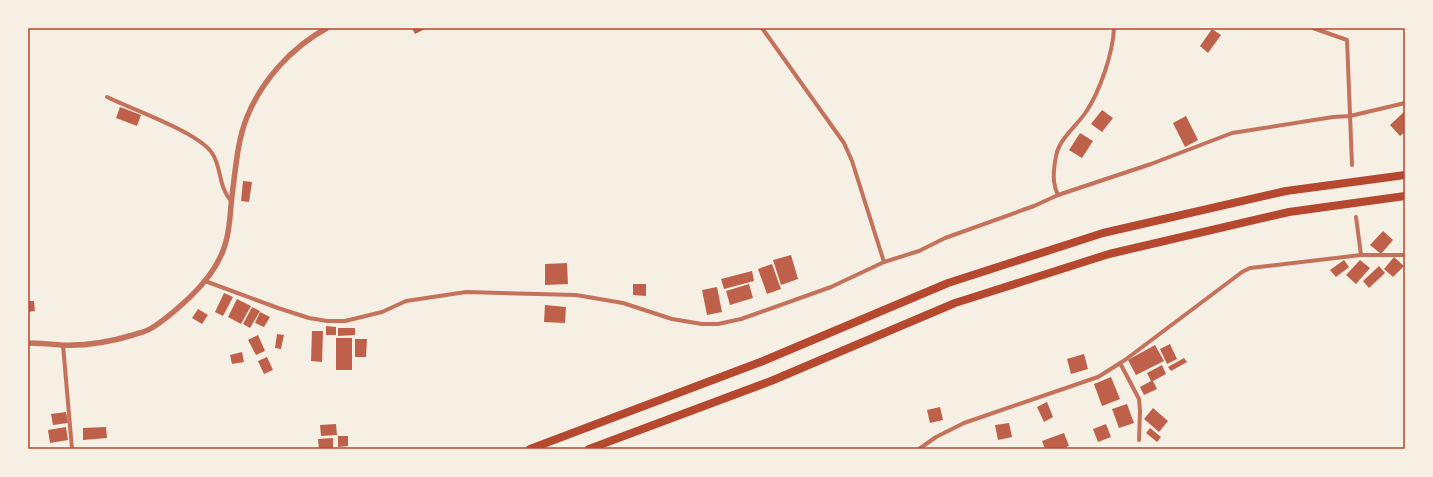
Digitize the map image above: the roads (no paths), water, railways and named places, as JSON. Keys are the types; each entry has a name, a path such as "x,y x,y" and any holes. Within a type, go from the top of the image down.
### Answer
{"highway":[{"path":"530,449 763,361 948,283 1096,235 1286,191 1405,175"},
{"path":"589,449 770,381 955,303 1108,254 1289,212 1405,196"}],"street":[{"path":"28,343 63,345 106,342 118,339 149,329 173,312 196,292 217,263 225,245 229,230 231,201 240,143 247,118 255,100 264,86 290,56 306,42 327,28"},
{"path":"762,28 844,143 852,161 884,262"},
{"path":"1058,195 1054,185 1055,162 1059,147 1086,112 1096,93 1105,71 1113,42 1114,28"},
{"path":"1313,28 1347,40 1352,166"},
{"path":"106,97 170,125 203,143 214,156 221,183 225,193 231,201"},
{"path":"205,281 278,308 309,318 326,321 345,321 382,312 406,300 466,292 576,295 623,303 672,320 702,324 718,324 741,319 830,287 884,262 919,250 945,238 1034,206 1058,195 1151,164 1232,133 1333,117 1350,116 1405,103"},
{"path":"1356,217 1361,255"},
{"path":"919,449 936,437 964,423 1098,377 1120,363 1242,272 1250,268 1361,255 1405,255"},
{"path":"63,345 72,449"},
{"path":"1120,363 1139,400 1139,440"}]}
